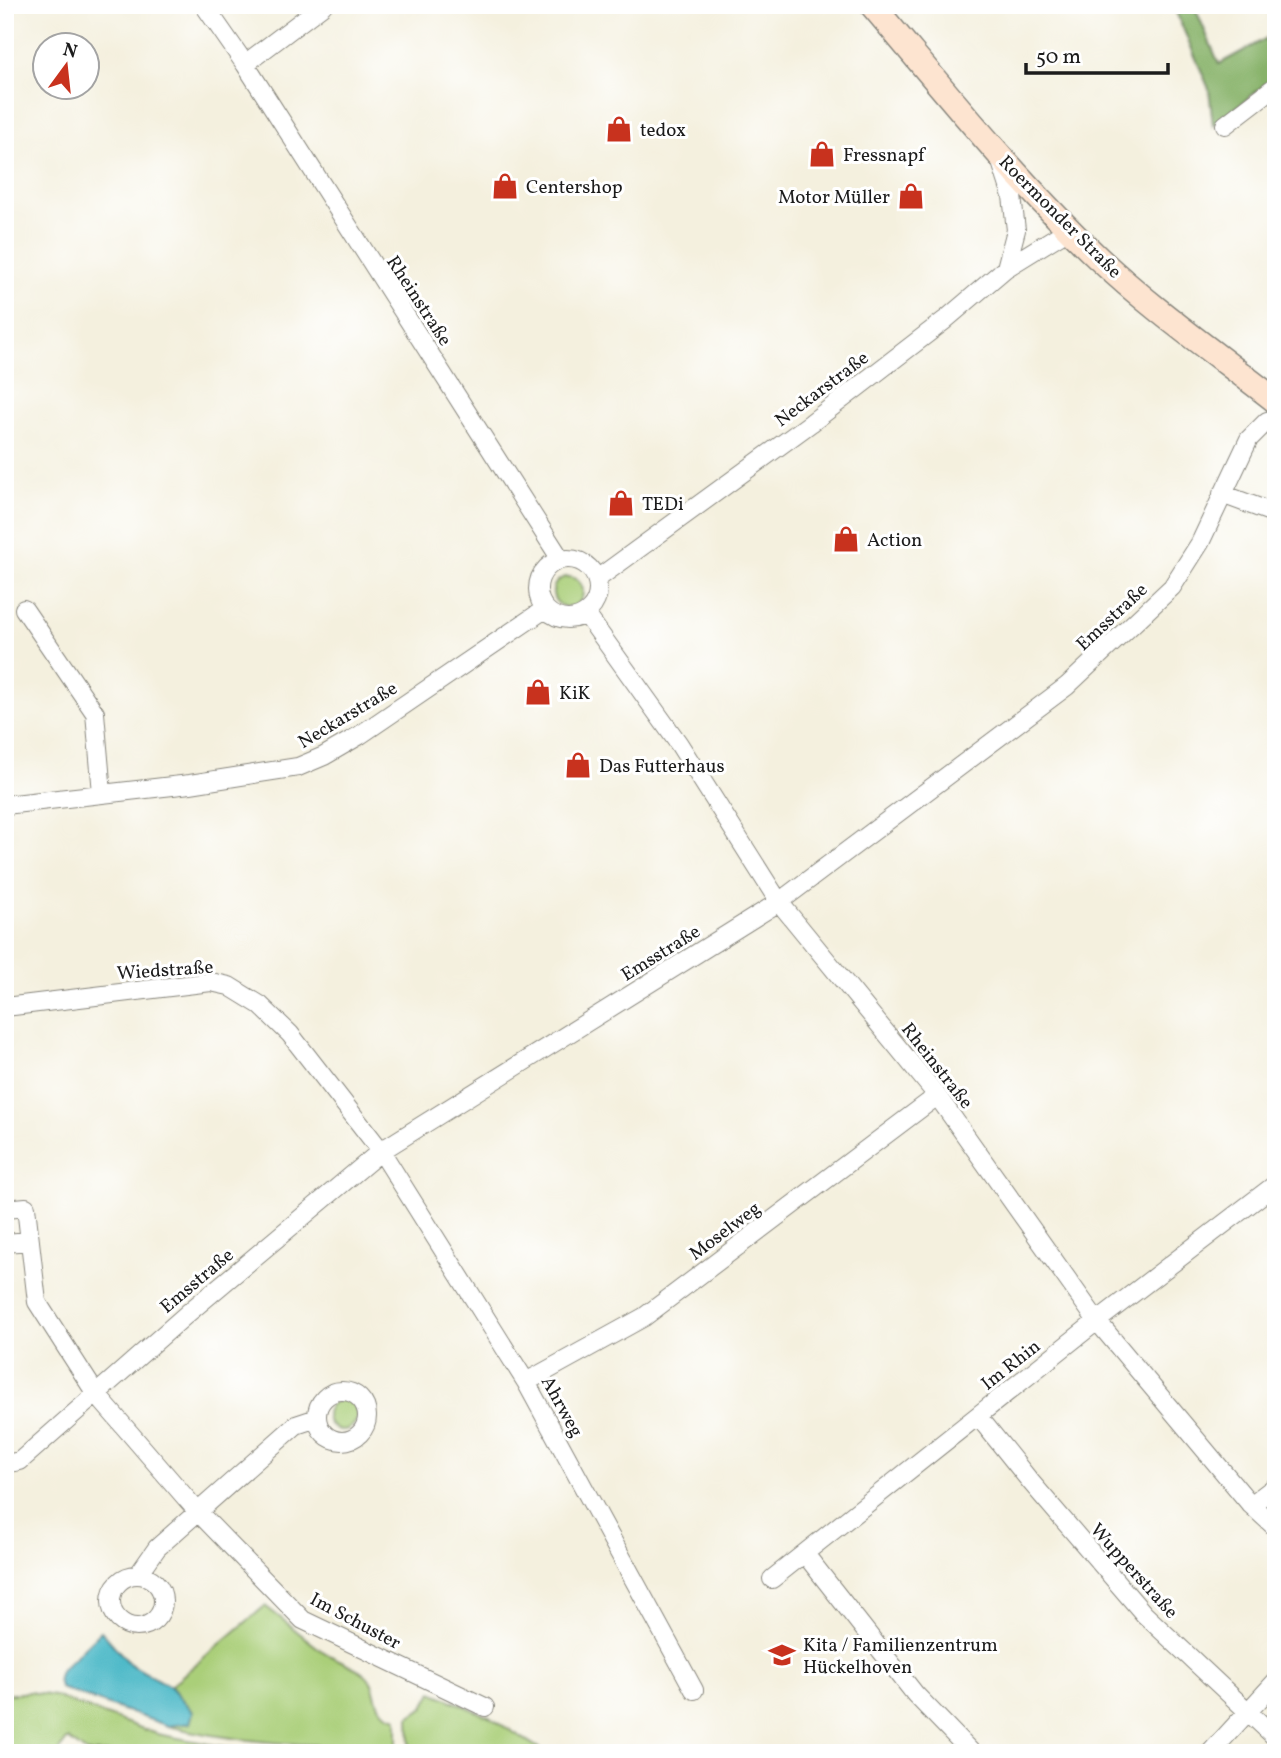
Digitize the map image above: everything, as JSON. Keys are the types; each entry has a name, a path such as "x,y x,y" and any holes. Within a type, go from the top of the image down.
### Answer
{"main road":[{"name":"Roermonder Straße","path":"872,5 998,153 1069,229 1101,260 1212,353 1276,401"}],"street":[{"name":"Rheinstraße","path":"204,5 245,64 560,558"},
{"path":"245,64 323,5"},
{"path":"1225,125 1276,86"},
{"path":"998,153 1012,196 1016,230 1006,268"},
{"name":"Neckarstraße","path":"597,579 822,415 945,320 1006,268 1069,229"},
{"name":"Emsstraße","path":"5,1464 20,1461 381,1151 779,902 1067,686 1172,587 1200,543 1249,439 1267,421 1276,419"},
{"path":"1222,494 1276,514"},
{"path":"560,558 585,563 597,579 598,592 594,604 586,614 576,618 554,616 539,600 537,589 540,578 546,568 560,558"},
{"path":"24,609 95,713 102,793"},
{"name":"Neckarstraße","path":"5,805 190,784 298,767 360,735 545,609"},
{"name":"Rheinstraße","path":"586,614 678,744 779,902 936,1094 1097,1321 1251,1505 1276,1528"},
{"name":"Wiedstraße","path":"5,1007 211,982 229,986 260,1005 290,1034 381,1151"},
{"name":"Moselweg","path":"526,1382 644,1317 929,1102 936,1094"},
{"name":"Ahrweg","path":"381,1151 526,1382 694,1690"},
{"name":"Im Rhin","path":"772,1579 1097,1321 1276,1184"},
{"name":"Im Schuster","path":"5,1209 26,1206 37,1302 96,1394 198,1511 303,1620 485,1707"},
{"path":"5,1243 30,1241"},
{"name":"Wupperstraße","path":"978,1416 1143,1614 1276,1738"},
{"path":"138,1575 157,1548 198,1511 296,1426 317,1418"},
{"path":"1251,1505 1276,1486"},
{"path":"804,1554 915,1694 972,1753"},
{"path":"1210,1753 1276,1681"}],"green space":[{"path":"1173,5 1194,5 1219,64 1276,33 1276,76 1213,126 1209,89"},
{"path":"568,577 579,581 583,592 579,603 568,607 557,603 553,592 557,581"},
{"path":"342,1400 353,1404 357,1415 353,1426 342,1430 331,1426 327,1415 331,1404"},
{"path":"265,1606 321,1650 364,1673 373,1685 378,1704 388,1714 397,1718 397,1748 253,1741 168,1726 190,1723 193,1712 170,1686"},
{"path":"29,1692 54,1696 157,1734 246,1753 87,1753 68,1739 57,1753 5,1753 5,1695"},
{"path":"432,1692 489,1717 543,1751 410,1747 409,1717 424,1707"}],"water":[{"path":"101,1631 130,1664 170,1686 193,1712 190,1723 168,1726 60,1688 60,1671"}],"place":[{"name":"tedox","path":"619,129"},
{"name":"Fressnapf","path":"822,154"},
{"name":"Centershop","path":"505,186"},
{"name":"Motor Müller","path":"911,196"},
{"name":"TEDi","path":"621,503"},
{"name":"Action","path":"846,539"},
{"name":"KiK","path":"538,692"},
{"name":"Das Futterhaus","path":"578,765"},
{"name":"Kita / Familienzentrum Hückelhoven","path":"782,1655"}]}
